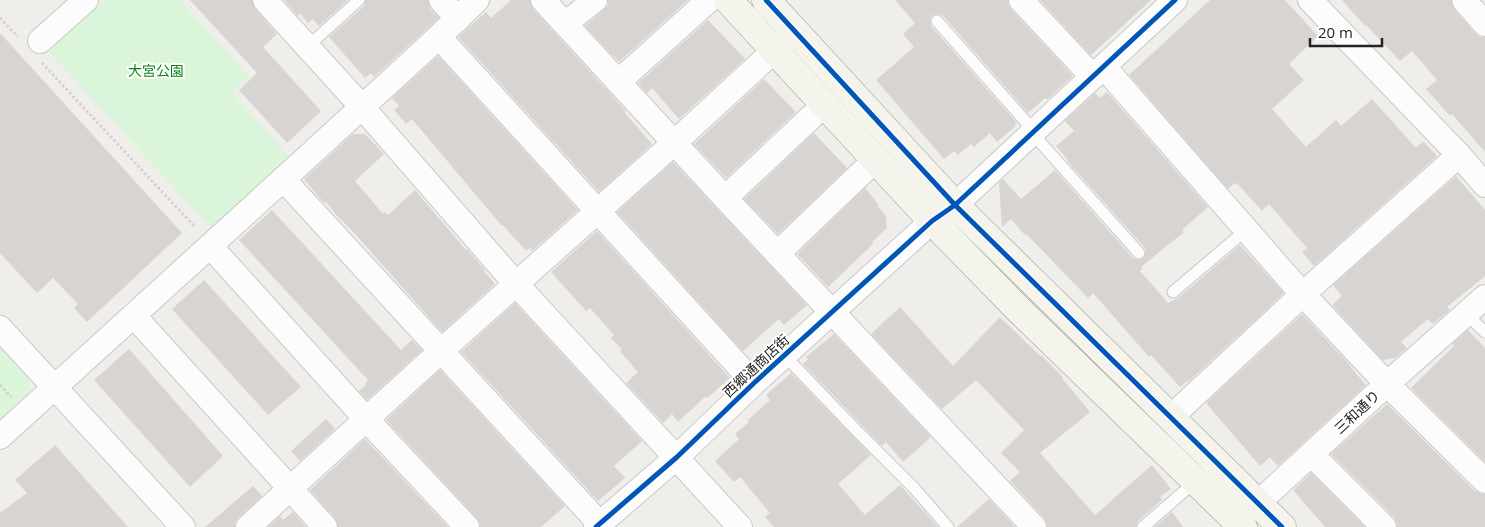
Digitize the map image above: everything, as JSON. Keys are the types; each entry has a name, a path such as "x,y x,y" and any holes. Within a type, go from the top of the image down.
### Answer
{"street":[{"path":"33,47 86,0"},
{"path":"265,0 362,107 516,284 740,527"},
{"path":"441,0 458,19"},
{"path":"0,437 134,316 205,239 283,179 477,0"},
{"path":"543,0 776,254 1034,527"},
{"path":"565,24 595,0"},
{"path":"618,82 709,0"},
{"path":"728,0 932,221 1020,311 1196,481 1236,525"},
{"path":"766,0 955,205 1282,527"},
{"path":"1021,0 1098,72 1387,384 1485,481"},
{"name":"西郷通商店街","path":"598,526 677,458 784,355 932,221 955,205 1175,0"},
{"path":"1310,0 1460,155 1485,185"},
{"path":"1464,0 1485,24"},
{"path":"248,527 795,32"},
{"path":"439,37 754,383"},
{"path":"725,198 824,105"},
{"path":"1171,418 1303,294 1460,155"},
{"path":"776,254 876,160"},
{"path":"283,179 598,526"},
{"path":"205,239 366,419 467,527"},
{"name":"三和通り","path":"1236,525 1387,384 1485,297"},
{"path":"134,316 325,527"},
{"path":"0,328 183,527"},
{"path":"1311,454 1384,527"}],"lane":[{"path":"307,48 359,0"},
{"path":"937,21 1139,253"},
{"path":"1173,292 1246,230"},
{"path":"1466,314 1485,332"},
{"path":"784,355 856,431 914,488 948,527"},
{"path":"1143,527 1196,481"}],"path":[{"path":"0,18 33,47 205,239"}],"green space":[{"name":"大宮公園","path":"104,0 180,0 249,77 232,92 290,158 212,229 47,50"},
{"path":"0,347 29,378 29,395 0,422"}],"building":[{"path":"190,0 252,0 255,9 277,34 263,47 321,111 287,143 239,90 257,73"},
{"path":"284,0 348,0 319,26 313,19 308,23 300,13 298,16"},
{"path":"366,0 428,0 430,9 439,18 374,77 371,73 365,78 329,37 364,6"},
{"path":"511,0 530,0 533,9 626,111 624,112 652,144 599,192 458,37 486,12 491,18"},
{"path":"608,0 688,0 619,62 585,26 604,10 608,5"},
{"path":"895,0 1008,0 1011,9 1073,76 1047,100 1045,98 1028,113 943,16 939,14 932,15 930,19 931,26 1017,123 997,142 990,133 974,147 971,144 958,155 954,151 944,159 876,80 914,47 903,34 915,23"},
{"path":"1040,0 1151,0 1091,55"},
{"path":"1210,0 1285,0 1318,36 1289,64 1304,80 1272,109 1306,147 1336,120 1341,126 1372,99 1416,148 1423,141 1437,156 1314,266 1302,252 1307,248 1269,204 1262,211 1237,183 1235,185 1234,183 1228,189 1129,75"},
{"path":"1342,0 1451,0 1454,9 1475,33 1480,37 1485,37 1485,152 1452,114 1450,116 1426,89 1437,80 1412,51 1400,61"},
{"path":"708,20 745,59 679,119 652,88 647,93 638,83"},
{"path":"0,33 182,233 87,322 74,308 78,304 53,278 37,293 0,253"},
{"path":"438,56 578,210 532,251 530,248 526,251 502,226 412,119 406,124 394,110 399,106 392,98"},
{"path":"764,79 796,112 726,178 694,144"},
{"path":"1107,92 1208,207 1182,230 1184,232 1141,267 1143,268 1140,271 1168,303 1178,298 1240,245 1284,293 1188,382 1180,387 1151,355 1149,357 1093,293 1088,298 1011,219 1002,227 999,183 1003,179 1021,199 1055,170 1133,258 1140,260 1144,258 1145,248 1067,161 1056,146 1074,131 1065,121 1095,93 1100,98"},
{"path":"814,133 847,168 778,234 744,199"},
{"path":"353,134 365,134 384,154 355,181 383,214 385,212 388,215 415,190 495,284 442,332 304,179"},
{"path":"673,162 807,305 784,325 779,319 743,351 617,212"},
{"path":"1456,176 1485,210 1485,276 1447,307 1450,310 1433,324 1428,319 1401,342 1407,348 1395,358 1383,360 1332,305 1342,296 1333,285"},
{"path":"865,188 886,216 887,228 828,287 797,254"},
{"path":"272,210 401,350 412,340 422,350 367,400 359,391 366,385 368,380 239,240"},
{"path":"597,231 730,378 707,398 706,396 678,422 672,414 663,423 626,383 638,372 620,351 622,349 611,338 614,335 590,308 586,311 551,272"},
{"path":"204,280 301,387 268,415 172,309"},
{"path":"515,303 642,441 614,466 625,478 598,501 461,352"},
{"path":"900,307 953,366 1000,317 1063,377 1090,412 1040,453 1095,515 1152,465 1171,489 1160,497 1162,500 1138,521 1136,527 1047,527 1044,518 1010,481 1020,472 1001,453 1024,430 976,380 942,409 871,334"},
{"path":"1302,314 1350,365 1366,385 1278,466 1270,457 1260,466 1206,403"},
{"path":"1468,330 1485,348 1485,462 1411,388 1454,346 1452,344"},
{"path":"834,334 931,437 903,462 886,442 882,446 803,364 808,359 806,357"},
{"path":"129,349 223,456 190,487 94,380"},
{"path":"440,370 565,506 541,527 480,527 477,518 386,420"},
{"path":"791,373 871,455 838,484 865,515 900,485 938,527 774,527 765,517 770,513 740,477 734,482 715,461 739,439 735,434 770,400 766,395"},
{"path":"1387,404 1475,491 1485,494 1485,527 1397,527 1394,517 1331,454"},
{"path":"326,419 335,429 300,461 291,451"},
{"path":"365,439 448,527 338,527 335,518 310,490"},
{"path":"55,445 128,527 0,527 0,513 27,493 15,480"},
{"path":"1311,473 1365,527 1325,527 1293,490"},
{"path":"253,486 262,496 239,517 235,522 235,527 205,527"},
{"path":"989,499 1015,527 957,527"},
{"path":"293,512 306,527 268,527 280,516 283,520"},
{"path":"1172,512 1183,527 1154,527"}],"cycle path":[{"path":"766,0 955,205 1282,527"},
{"path":"596,527 677,457 754,383 932,221 955,205 1175,0"}]}
